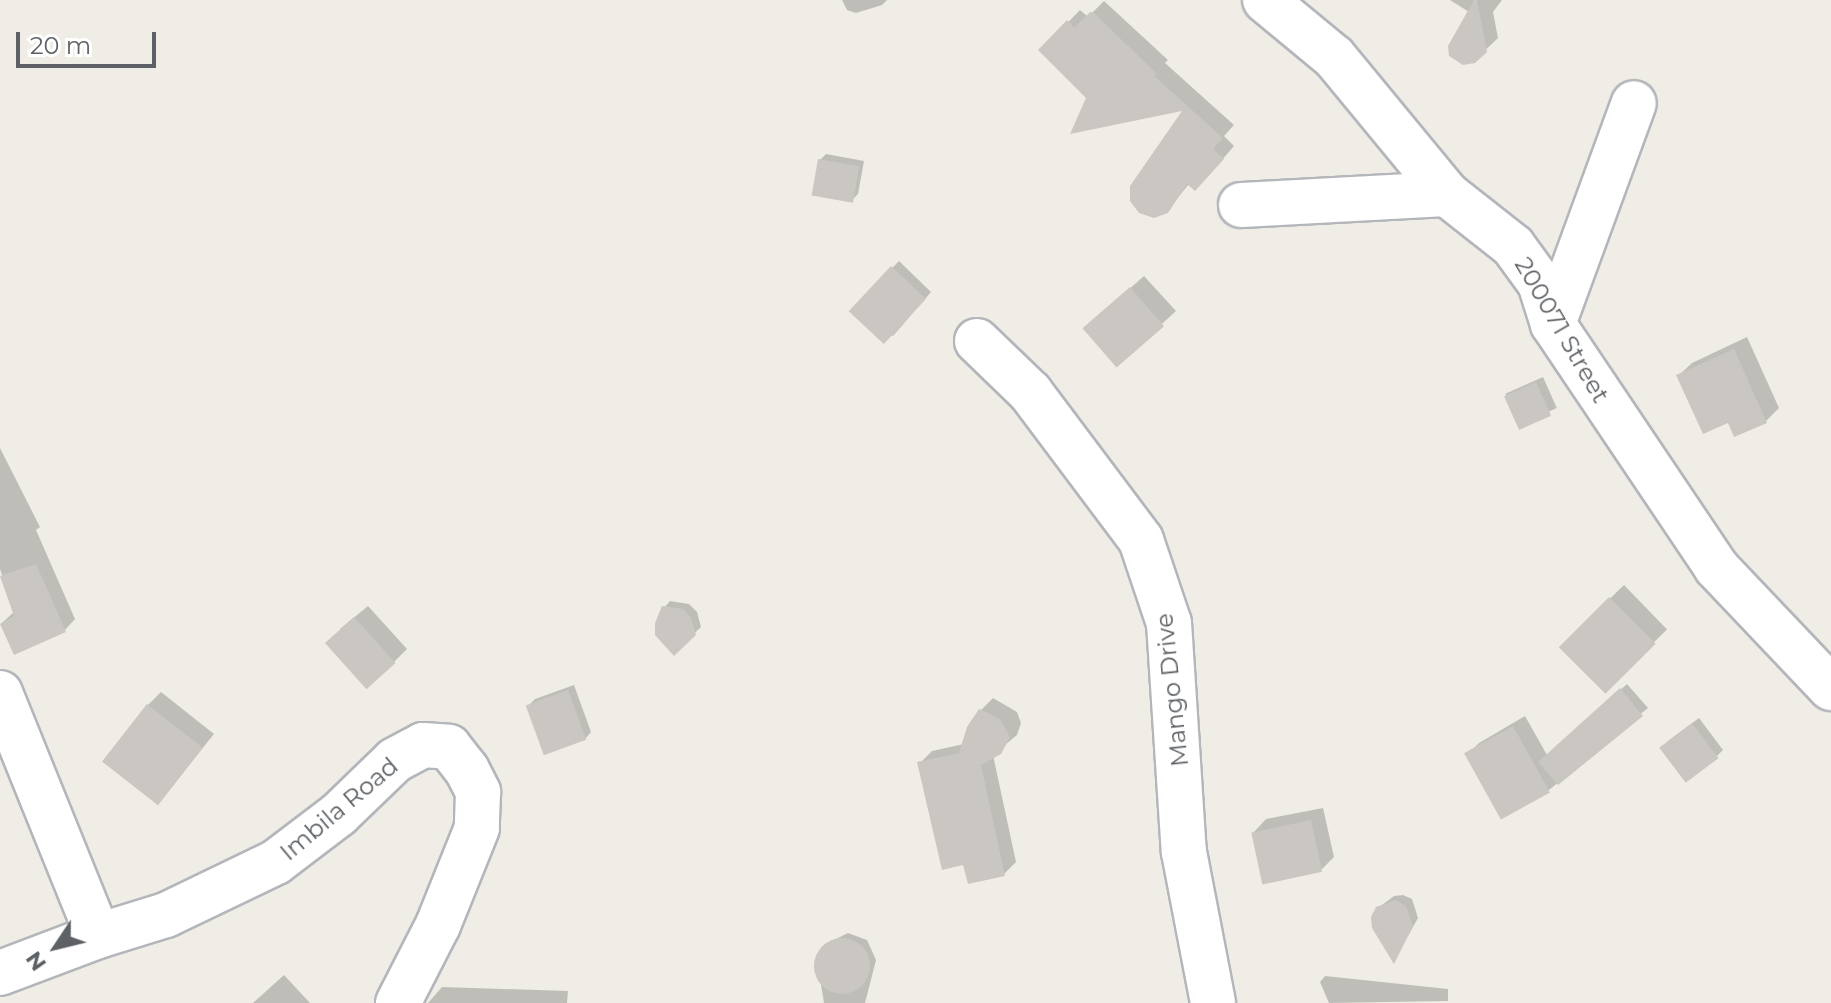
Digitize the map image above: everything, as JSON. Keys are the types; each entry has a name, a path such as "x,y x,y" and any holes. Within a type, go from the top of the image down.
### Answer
{"street":[{"name":"200071 Street","path":"1265,0 1334,57 1447,194 1513,246 1540,283 1553,324 1716,567 1831,688"},
{"path":"1553,324 1634,103"},
{"path":"1241,205 1447,194"},
{"name":"Mango Drive","path":"977,341 1030,392 1141,540 1169,623 1184,852 1213,1003"},
{"path":"0,693 98,936"},
{"name":"Imbila Road","path":"0,973 98,936 166,915 276,862 338,815 395,760 423,745 449,747 478,792 477,828 438,925 398,1003"}],"building":[{"path":"1474,0 1477,0 1487,52 1475,63 1463,65 1449,56 1448,46"},
{"path":"1090,12 1157,74 1154,76 1223,138 1213,149 1224,159 1195,191 1187,184 1168,213 1154,218 1139,213 1130,201 1130,186 1182,111 1070,134 1086,98 1038,50 1067,20 1074,28"},
{"path":"818,159 859,166 853,203 812,195"},
{"path":"891,266 926,299 884,344 849,311"},
{"path":"1130,287 1164,326 1117,368 1082,328"},
{"path":"1734,349 1767,423 1734,437 1728,423 1703,434 1676,375"},
{"path":"1536,382 1551,416 1519,430 1504,396"},
{"path":"36,564 66,632 14,655 0,624 14,616 0,576"},
{"path":"1609,597 1656,644 1605,694 1559,647"},
{"path":"662,606 683,609 691,618 696,635 674,656 655,635 655,623"},
{"path":"354,617 395,663 367,689 325,643"},
{"path":"1620,688 1643,716 1558,785 1538,762"},
{"path":"568,690 586,740 544,755 526,705"},
{"path":"147,704 203,748 158,805 102,762"},
{"path":"979,709 1000,719 1010,737 1001,754 981,765 1005,876 968,884 963,865 942,870 917,762 959,753 967,727"},
{"path":"1692,723 1718,758 1686,783 1659,748"},
{"path":"1513,726 1550,792 1501,820 1464,753"},
{"path":"1311,820 1322,872 1262,885 1251,833"},
{"path":"1396,900 1406,906 1413,926 1394,964 1372,928 1371,917 1376,907"},
{"path":"842,938 862,946 870,966 862,986 842,994 822,986 814,966 822,946"}]}
